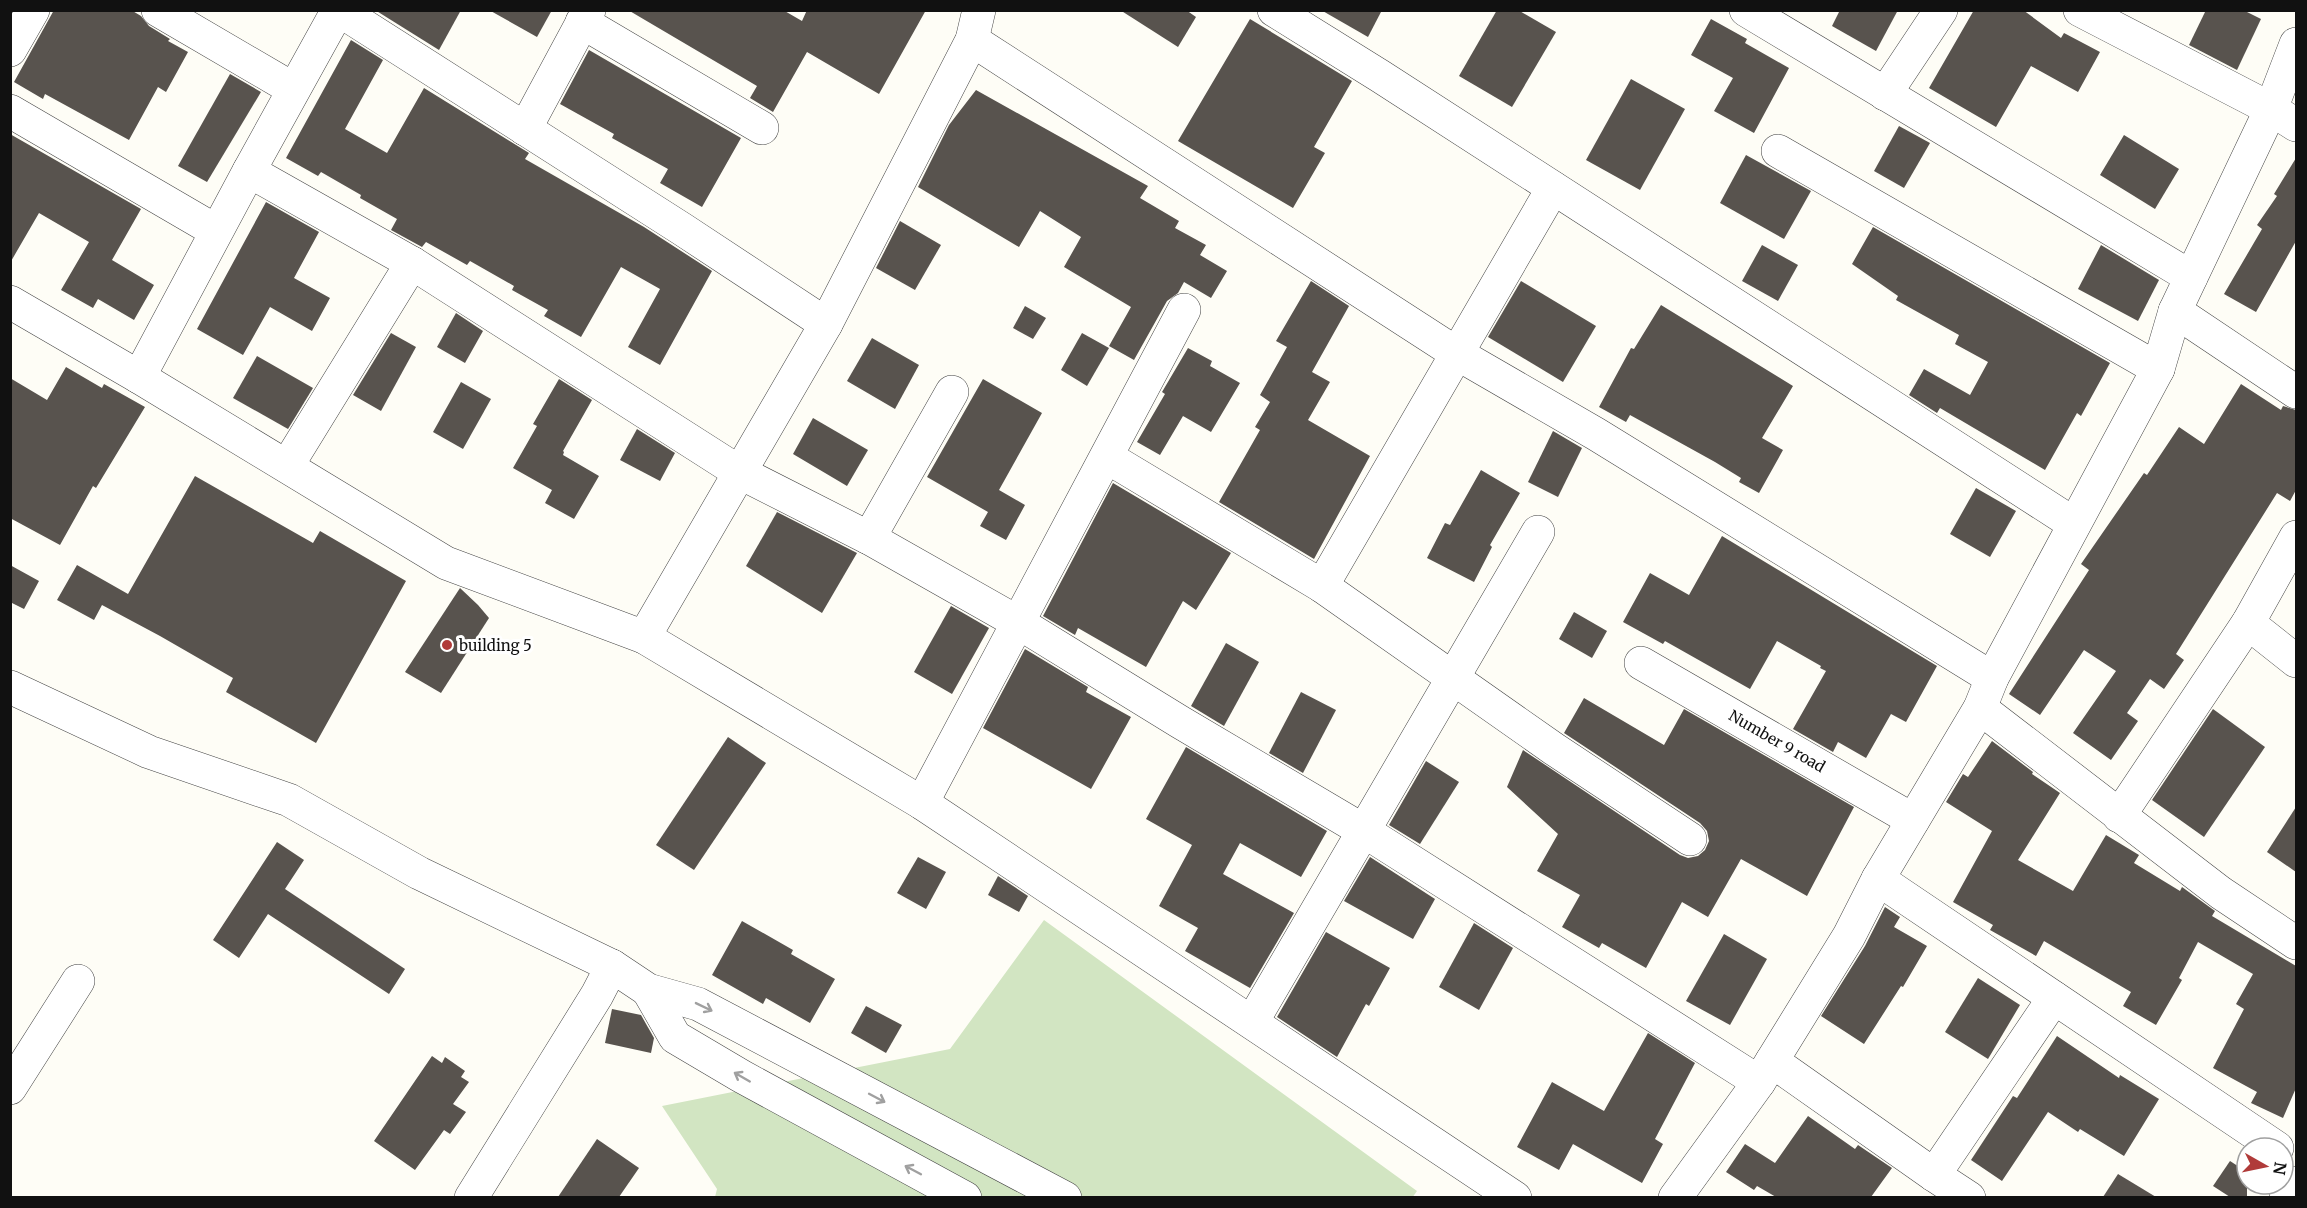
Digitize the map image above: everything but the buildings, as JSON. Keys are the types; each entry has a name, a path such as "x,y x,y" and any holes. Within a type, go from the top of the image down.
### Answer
{"street":[{"path":"10,50 33,10"},
{"path":"158,10 293,89"},
{"path":"139,376 338,10 826,324"},
{"path":"1274,10 2074,524"},
{"path":"1746,10 2191,277"},
{"path":"1885,94 1941,10"},
{"path":"2080,10 2284,117"},
{"path":"525,129 586,16 762,128"},
{"path":"644,637 826,324 976,25 1456,353 1596,434 1992,678"},
{"path":"1686,1193 1766,1072 1980,708 1992,678 2158,369 2175,311 2191,277 2284,117 2296,44"},
{"path":"10,111 216,231"},
{"path":"1778,151 2158,369"},
{"path":"249,171 412,263 739,472 869,538 1019,623 1180,722 1766,1072 1969,1197"},
{"path":"1322,586 1553,188"},
{"path":"287,466 412,263"},
{"path":"10,302 139,376 446,563 644,637 922,803 1515,1197"},
{"path":"922,803 1184,310"},
{"path":"2175,311 2296,392"},
{"path":"869,538 952,392"},
{"path":"1107,457 1322,586 1554,749 1690,839"},
{"path":"1252,1023 1538,532"},
{"path":"2119,816 2248,623 2296,537"},
{"path":"2248,623 2296,661"},
{"name":"Number 9 road","path":"1641,663 1913,820"},
{"path":"10,687 149,752 289,800 419,873 612,966 648,990 698,1004 1065,1197"},
{"path":"1980,708 2221,893 2296,943"},
{"path":"1878,879 2259,1136"},
{"path":"471,1197 597,995 612,966"},
{"path":"10,1088 78,981"},
{"path":"648,990 675,1037 741,1076 965,1197"},
{"path":"1934,1175 2054,998"},
{"path":"2286,1197 2296,1183"}],"green space":[{"path":"1044,920 1417,1191 1412,1198 715,1197 717,1189 662,1106 950,1049"}],"place":[{"name":"building 5","path":"447,645"}]}
